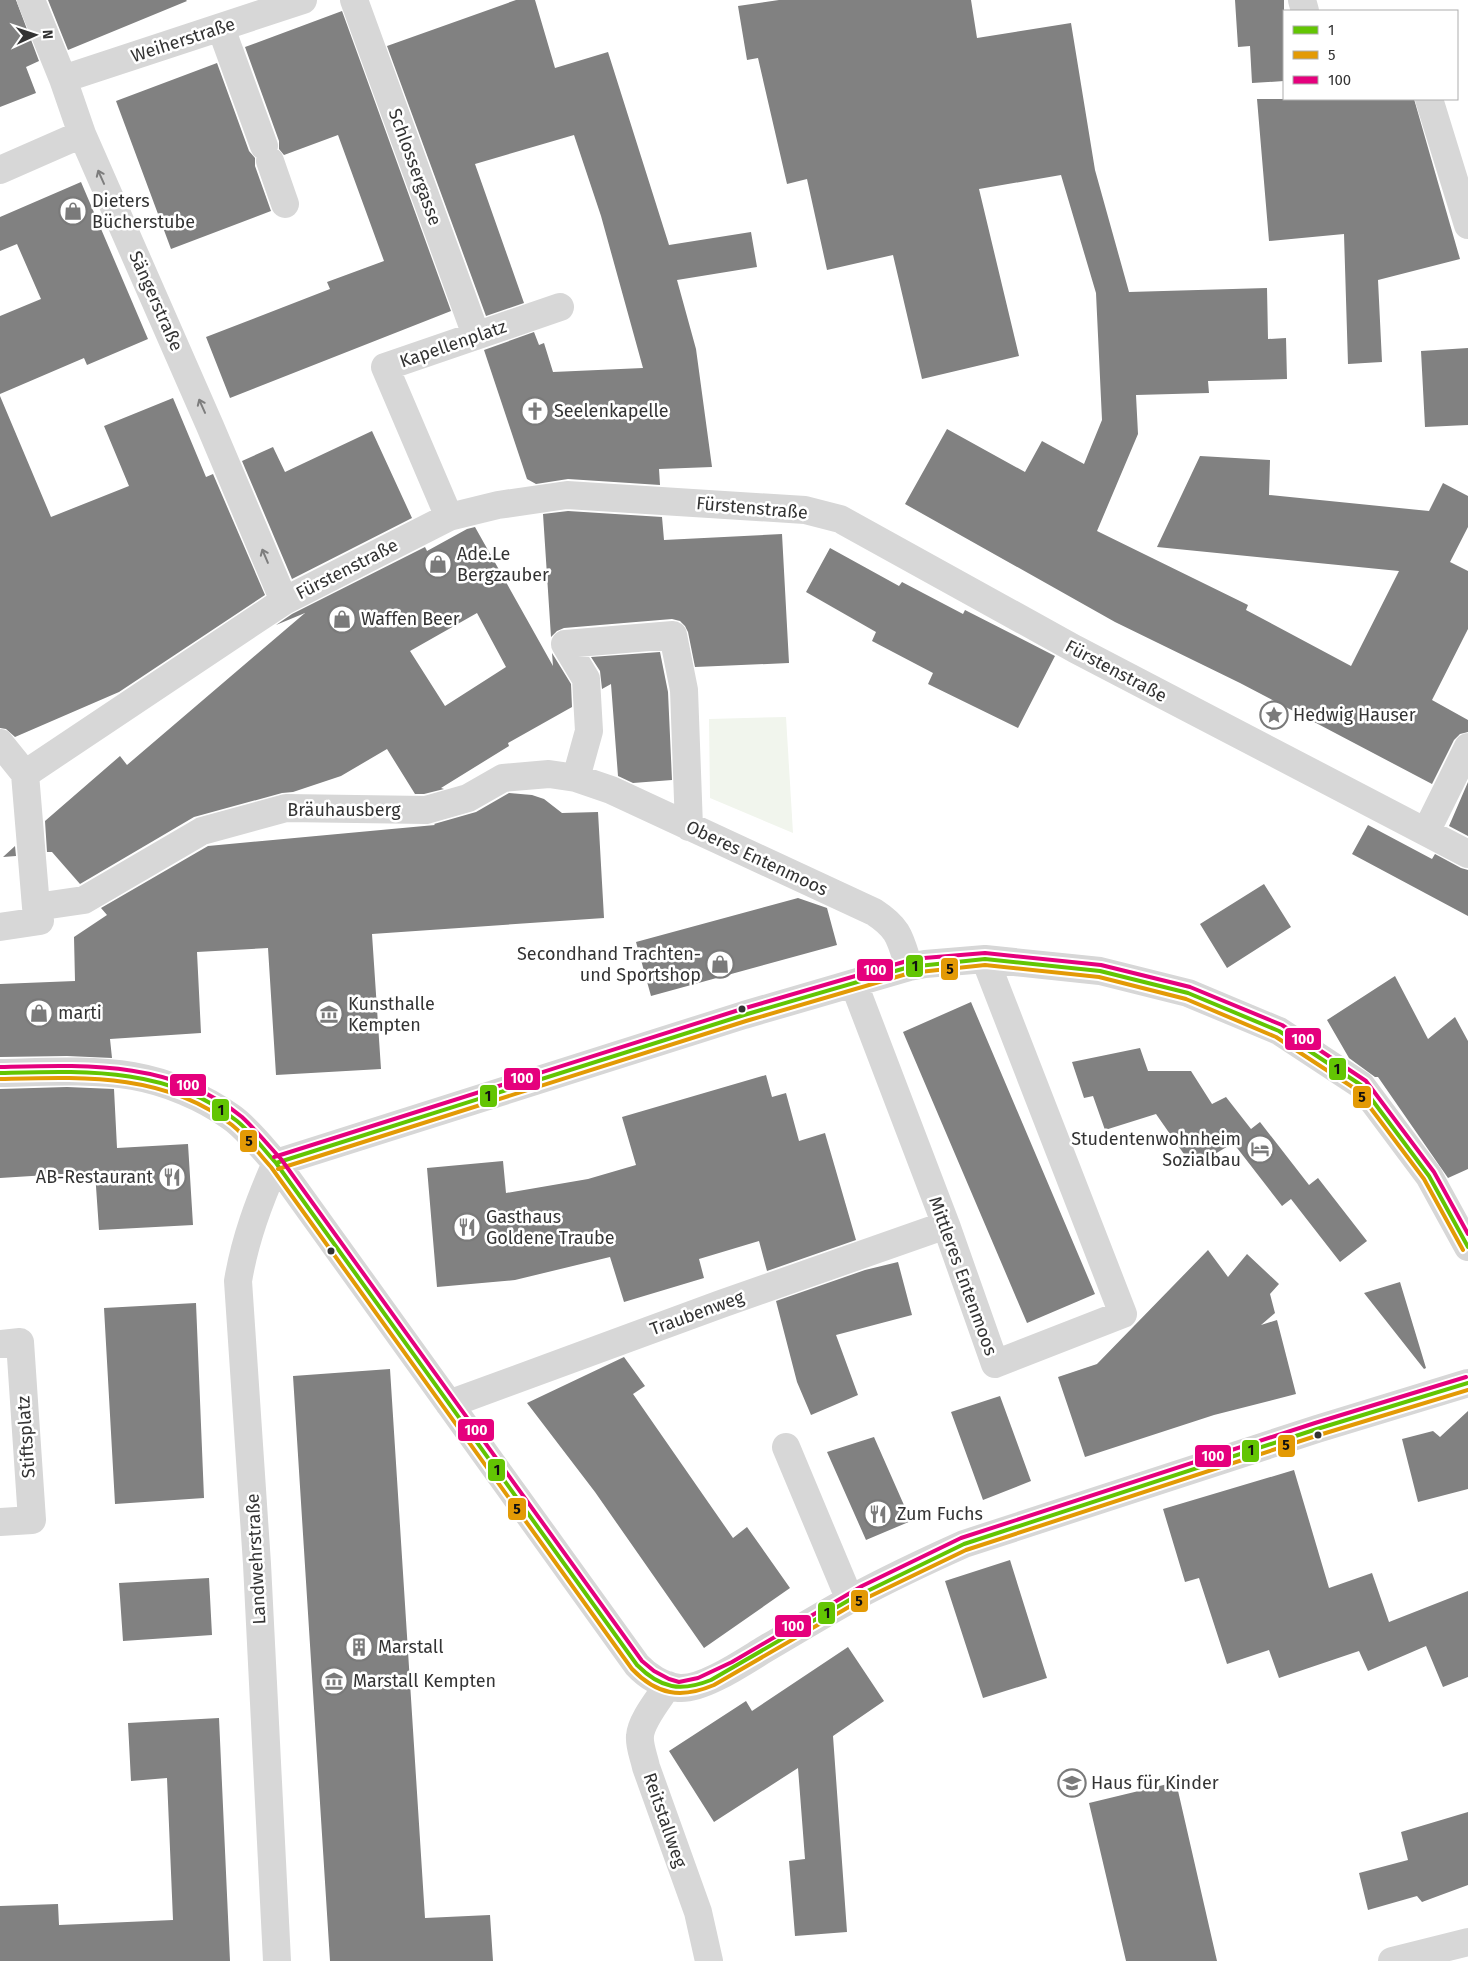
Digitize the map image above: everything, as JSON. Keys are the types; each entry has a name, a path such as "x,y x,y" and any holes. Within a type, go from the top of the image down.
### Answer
{"street":[{"name":"Sängerstraße","path":"31,0 63,78 82,134 210,426 284,601"},
{"name":"Weiherstraße","path":"63,78 303,0"},
{"name":"Schlossergasse","path":"354,0 476,335"},
{"path":"221,28 285,204"},
{"path":"1429,100 1468,226"},
{"path":"0,170 82,134"},
{"name":"Kapellenplatz","path":"449,517 385,368 560,307"},
{"name":"Fürstenstraße","path":"25,774 284,601 449,517 498,505 567,495 805,510 840,519 1075,649 1468,854"},
{"path":"576,778 589,731 586,679 565,644 673,635 684,690 689,826"},
{"path":"0,743 25,774 36,907 40,921 0,927"},
{"path":"1426,832 1468,747"},
{"name":"Bräuhausberg","path":"36,907 84,900 202,831 286,808 426,810 468,798 503,778 548,774 576,778"},
{"name":"Oberes Entenmoos","path":"576,778 611,790 874,912 888,922 899,935 909,968"},
{"path":"276,1164 727,1021 909,968 933,963 985,959 1100,971 1188,993 1279,1031 1361,1086 1429,1176 1468,1247"},
{"name":"Mittleres Entenmoos","path":"854,984 946,1226 995,1364 1123,1314 985,959"},
{"path":"0,1073 92,1072 134,1076 170,1085 200,1099 232,1118 276,1164 636,1664 646,1674 668,1685 680,1688 696,1685 721,1674 850,1600 909,1569 964,1544 1457,1386 1468,1370"},
{"name":"Landwehrstraße","path":"276,1164 259,1202 250,1229 243,1252 238,1281 257,1564 277,1961"},
{"name":"Traubenweg","path":"449,1404 721,1304 946,1226"},
{"name":"Stiftsplatz","path":"0,1344 20,1342 32,1520 0,1522"},
{"path":"786,1448 850,1600"},
{"name":"Reitstallweg","path":"668,1685 644,1722 640,1735 642,1750 646,1767 698,1912 709,1961"},
{"path":"1392,1961 1468,1942"}],"shaded area":[{"path":"786,717 793,833 710,798 709,719"}],"building":[{"path":"0,0 16,0 39,61 26,67 36,93 0,107"},
{"path":"48,0 186,0 187,1 68,50"},
{"path":"516,0 535,0 555,68 608,52 669,245 751,232 757,267 677,280 696,349 712,467 659,469 660,485 568,479 536,484 527,479 484,350 534,332 539,345 544,343 553,372 643,368 601,216 574,135 475,164 524,303 486,316 387,46"},
{"path":"779,0 971,0 977,38 1071,23 1095,170 1129,292 1267,288 1268,339 1286,338 1287,379 1208,381 1209,393 1136,395 1138,434 1097,531 1248,605 1246,610 1351,666 1399,571 1157,547 1200,456 1270,460 1269,495 1429,511 1443,483 1468,496 1468,527 1450,562 1468,571 1468,629 1432,700 1468,720 1468,732 1460,734 1454,740 1432,784 1240,683 1115,622 905,504 947,429 1025,472 1042,441 1084,464 1102,420 1096,293 1061,175 979,189 1019,356 922,379 893,255 827,270 807,179 787,184 758,58 747,60 738,6"},
{"path":"1235,0 1284,0 1283,81 1252,83 1250,46 1238,47"},
{"path":"342,11 451,311 230,398 206,337 330,289 327,282 384,261 338,135 284,155 279,149 279,141 245,47"},
{"path":"217,63 249,151 255,158 255,166 271,211 171,249 116,101"},
{"path":"1257,99 1414,100 1460,259 1378,280 1382,362 1348,364 1344,234 1269,241"},
{"path":"81,182 148,339 87,365 84,358 0,394 0,316 41,299 17,244 0,251 0,217"},
{"path":"1468,348 1468,425 1425,427 1421,351"},
{"path":"0,396 51,517 129,486 104,426 173,398 206,477 213,474 265,595 119,692 15,737 6,729 0,728"},
{"path":"372,431 412,518 292,579 242,461 273,447 285,472"},
{"path":"568,511 662,517 664,540 782,534 789,663 695,667 688,632 680,621 672,619 564,628 557,631 551,637 543,514"},
{"path":"475,527 553,666 552,653 571,684 572,707 508,743 509,746 441,788 444,789 424,794 415,794 387,749 341,776 293,792 282,793 194,817 80,884 52,852 47,852 45,821 120,756 127,765 305,613 276,625 292,614 425,547 427,551 467,529","holes":["477,613 506,667 445,706 410,651"]},
{"path":"830,548 899,586 902,582 963,614 965,610 1055,656 1018,728 928,684 933,673 872,641 876,632 806,592"},
{"path":"660,652 668,692 672,780 633,783 618,776 611,684 602,689 600,671 591,657"},
{"path":"1468,782 1468,836 1449,826"},
{"path":"509,793 532,795 544,799 562,813 598,812 604,918 372,934 381,1069 276,1075 268,948 197,952 201,1033 110,1039 112,1058 67,1056 0,1057 0,984 75,981 74,937 107,915 101,908 208,846 435,825 476,812"},
{"path":"1368,825 1432,859 1435,854 1468,870 1468,916 1352,854"},
{"path":"15,846 16,856 3,857"},
{"path":"1264,884 1291,927 1227,968 1200,924"},
{"path":"798,898 827,908 837,945 651,996 636,942"},
{"path":"1395,976 1428,1039 1455,1017 1468,1041 1468,1169 1448,1178 1378,1077 1375,1077 1349,1058 1327,1020"},
{"path":"971,1002 1095,1294 1027,1323 903,1032"},
{"path":"1140,1048 1148,1071 1191,1071 1212,1104 1226,1097 1251,1129 1260,1122 1309,1185 1318,1178 1367,1241 1340,1262 1291,1199 1282,1206 1234,1144 1240,1139 1193,1167 1156,1114 1105,1130 1093,1096 1084,1098 1072,1062"},
{"path":"766,1075 772,1097 786,1093 799,1141 825,1133 856,1240 767,1271 759,1241 699,1259 704,1278 624,1302 610,1257 515,1280 437,1287 427,1168 503,1161 506,1193 588,1179 636,1165 622,1117"},
{"path":"67,1087 114,1089 117,1148 188,1144 193,1225 99,1230 95,1172 0,1178 0,1089"},
{"path":"1208,1250 1228,1277 1247,1254 1279,1284 1270,1294 1275,1313 1261,1325 1277,1320 1296,1394 1214,1415 1085,1457 1058,1377 1097,1364"},
{"path":"898,1262 912,1315 836,1335 858,1395 811,1415 797,1382 776,1301 865,1270"},
{"path":"1400,1282 1426,1368 1424,1369 1364,1293"},
{"path":"196,1303 204,1498 115,1504 104,1308"},
{"path":"624,1357 645,1386 633,1394 733,1538 747,1527 790,1588 704,1648 595,1492 527,1403"},
{"name":"Marstall","path":"390,1369 425,1918 490,1915 493,1961 330,1961 293,1376"},
{"path":"1000,1396 1031,1481 983,1500 951,1412"},
{"path":"1468,1411 1468,1489 1418,1502 1402,1439 1433,1431 1440,1437"},
{"path":"874,1437 911,1521 866,1540 827,1452"},
{"path":"1294,1470 1329,1588 1372,1573 1389,1622 1468,1591 1468,1677 1443,1687 1426,1646 1368,1671 1359,1651 1279,1678 1269,1650 1227,1664 1199,1578 1185,1582 1163,1509"},
{"path":"1010,1560 1047,1678 983,1698 945,1581"},
{"path":"209,1578 212,1635 123,1641 119,1583"},
{"path":"848,1647 884,1701 833,1736 847,1932 795,1936 789,1861 805,1859 798,1768 714,1822 669,1751 746,1701 752,1711"},
{"path":"219,1718 230,1961 0,1961 0,1906 58,1904 59,1925 173,1920 167,1778 131,1781 128,1723"},
{"path":"1176,1782 1217,1961 1126,1961 1089,1803"},
{"path":"1468,1812 1468,1885 1422,1902 1417,1896 1368,1910 1359,1873 1408,1860 1401,1832"}],"transit line":[{"name":"100","path":"274,1157 742,1009 907,961 985,953 1101,965 1190,987 1282,1025 1366,1081 1434,1172 1468,1234"},
{"name":"1","path":"276,1163 744,1015 909,967 985,959 1100,971 1188,993 1279,1031 1361,1085 1429,1176 1468,1247"},
{"name":"5","path":"278,1169 746,1021 910,973 985,965 1099,977 1186,999 1276,1037 1357,1090 1424,1179 1463,1250"},
{"name":"100","path":"0,1067 95,1067 127,1070 157,1076 187,1085 215,1098 242,1117 281,1159 642,1661 654,1671 679,1682 698,1678 732,1662 862,1586 961,1538 1315,1423 1466,1377"},
{"name":"1","path":"0,1073 93,1073 154,1081 183,1090 211,1103 237,1121 253,1136 276,1163 637,1665 654,1679 672,1686 690,1686 711,1680 851,1599 964,1544 1317,1429 1468,1383"},
{"name":"5","path":"0,1079 61,1078 121,1081 179,1095 206,1108 232,1125 248,1140 271,1167 632,1669 641,1678 660,1689 670,1692 691,1692 714,1685 854,1604 966,1550 1319,1435 1468,1390"}],"place":[{"name":"Dieters Bücherstube","path":"73,211"},
{"name":"Seelenkapelle","path":"535,411"},
{"name":"Ade.Le Bergzauber","path":"438,564"},
{"name":"Waffen Beer","path":"342,619"},
{"name":"Hedwig Hauser","path":"1274,715"},
{"name":"Secondhand Trachten- und Sportshop","path":"720,964"},
{"name":"marti","path":"39,1013"},
{"name":"Kunsthalle Kempten","path":"329,1014"},
{"name":"Studentenwohnheim Sozialbau","path":"1260,1149"},
{"name":"AB-Restaurant","path":"172,1177"},
{"name":"Gasthaus Goldene Traube","path":"467,1227"},
{"name":"Zum Fuchs","path":"878,1514"},
{"name":"Marstall","path":"359,1647"},
{"name":"Marstall Kempten","path":"334,1681"},
{"name":"Haus für Kinder","path":"1072,1783"}]}
